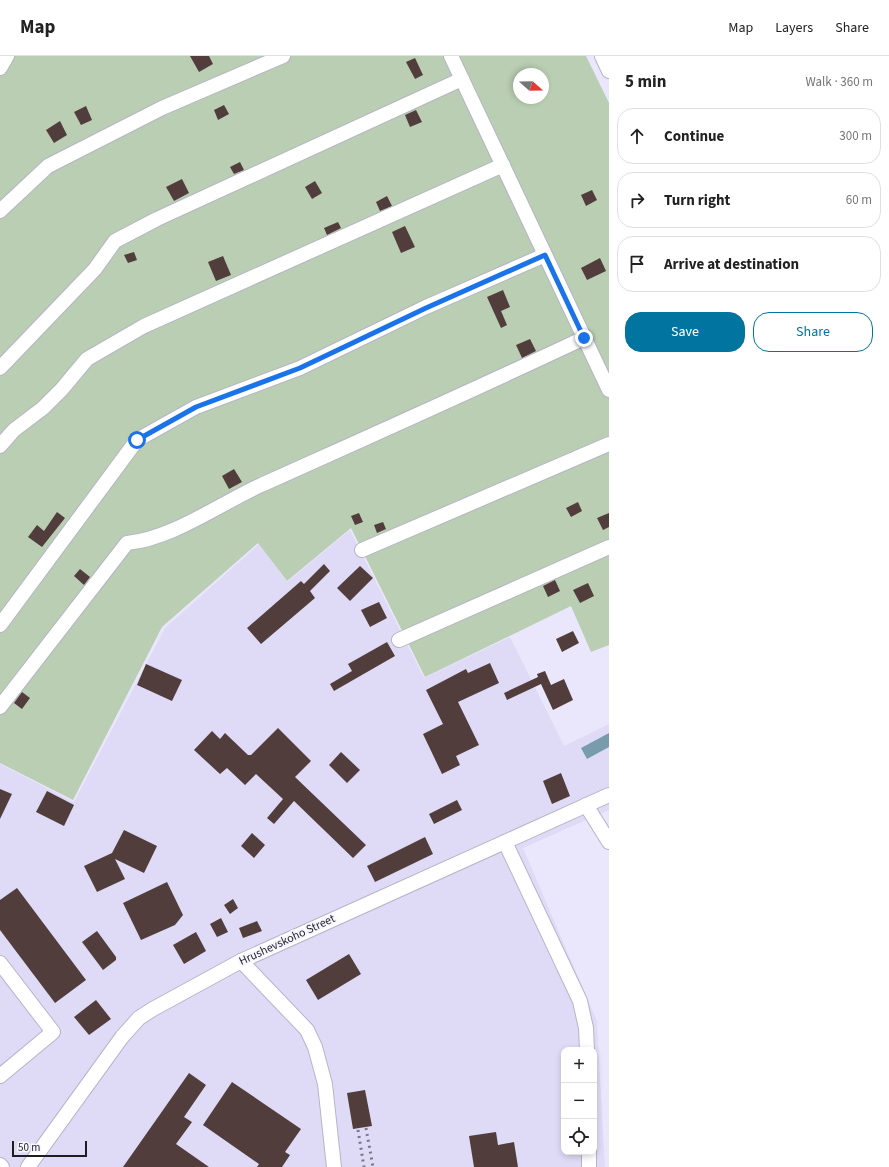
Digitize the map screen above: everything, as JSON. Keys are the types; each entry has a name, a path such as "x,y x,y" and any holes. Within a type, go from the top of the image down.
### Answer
{"street":[{"path":"0,68 7,56"},
{"path":"0,211 48,166 162,108 283,56"},
{"path":"451,56 609,390"},
{"path":"602,56 609,71"},
{"path":"0,368 95,269 115,241 157,219 462,79"},
{"path":"0,446 14,430 43,408 62,389 87,359 138,329 503,165"},
{"path":"0,625 137,440 196,407 300,368 426,308 545,255"},
{"path":"0,707 126,543 139,542 160,536 247,492 584,338"},
{"path":"362,550 609,444"},
{"path":"399,640 609,547"},
{"name":"Hrushevskoho Street","path":"32,1166 122,1037 139,1018 153,1008 240,961 609,795"},
{"path":"586,805 609,842"},
{"path":"505,842 580,1001 586,1028 587,1047"},
{"path":"240,961 307,1030 315,1047 325,1084 334,1167"},
{"path":"0,963 53,1032 0,1076"},
{"path":"589,1155 589,1167"}],"shaded area":[{"path":"350,530 424,678 510,637 564,746 609,724 609,810 523,848 597,1021 605,1167 6,1167 0,1159 0,764 74,802 165,628 259,544 287,582"}],"green space":[{"path":"0,56 586,56 609,103 609,645 591,652 571,606 425,677 351,528 287,581 258,543 162,627 73,800 0,763"}],"water":[{"path":"609,733 609,747 587,759 581,748"}],"building":[{"path":"190,56 209,56 213,64 199,72"},
{"path":"415,58 423,75 415,79 406,62"},
{"path":"224,105 229,114 218,120 214,110"},
{"path":"86,106 92,120 81,125 74,112"},
{"path":"416,110 422,122 410,127 405,115"},
{"path":"60,121 67,135 54,143 46,130"},
{"path":"240,162 244,170 234,174 230,167"},
{"path":"182,179 189,193 174,201 166,187"},
{"path":"315,181 322,193 312,199 305,187"},
{"path":"592,190 597,200 586,206 581,195"},
{"path":"387,196 392,206 380,211 376,202"},
{"path":"338,222 341,228 327,235 324,228"},
{"path":"405,226 415,247 401,253 392,232"},
{"path":"134,252 137,260 128,263 124,255"},
{"path":"223,256 231,275 216,281 208,262"},
{"path":"600,258 606,271 587,280 581,268"},
{"path":"503,290 510,307 501,311 507,325 501,328 487,297"},
{"path":"530,339 536,351 522,358 516,345"},
{"path":"234,469 242,482 229,489 222,476"},
{"path":"578,502 582,511 571,517 566,508"},
{"path":"57,512 65,518 42,547 28,537 37,525 44,531"},
{"path":"359,513 363,522 355,525 351,516"},
{"path":"609,513 609,527 603,530 597,518"},
{"path":"383,522 386,529 377,533 374,525"},
{"path":"324,564 330,571 310,591 315,598 261,644 247,628 301,581 304,584"},
{"path":"360,566 373,578 350,601 337,588"},
{"path":"80,569 90,577 84,585 74,576"},
{"path":"555,580 560,591 548,597 543,586"},
{"path":"588,583 594,596 580,603 573,590"},
{"path":"379,602 387,618 370,627 361,610"},
{"path":"573,631 579,643 562,652 556,639"},
{"path":"387,642 395,656 334,691 330,684 352,671 348,664"},
{"path":"490,663 499,683 458,702 479,745 456,756 460,765 442,774 423,734 443,724 426,690 466,669 468,673"},
{"path":"146,664 182,680 172,701 137,685"},
{"path":"545,671 551,685 564,679 573,700 553,710 541,684 507,700 504,693 538,677 537,674"},
{"path":"22,692 30,698 22,709 14,703"},
{"path":"278,728 311,761 295,777 366,845 353,858 294,801 274,824 267,818 283,799 256,774 245,785 227,768 220,774 194,750 212,731 220,739 225,733 248,755 251,755"},
{"path":"341,752 360,770 347,783 329,765"},
{"path":"561,773 570,796 552,804 543,781"},
{"path":"0,789 12,794 0,819"},
{"path":"47,791 74,805 64,826 36,812"},
{"path":"457,800 462,810 434,824 429,814"},
{"path":"124,830 157,846 144,873 115,859 125,879 97,892 84,866 112,853"},
{"path":"252,833 265,845 254,858 241,846"},
{"path":"425,837 433,854 375,882 367,866"},
{"path":"167,882 183,915 175,925 141,940 123,903"},
{"path":"17,888 86,980 55,1003 0,930 0,900"},
{"path":"233,899 238,908 230,914 224,905"},
{"path":"221,918 228,932 217,937 210,924"},
{"path":"257,921 262,931 243,938 239,928"},
{"path":"97,931 116,957 116,960 103,970 82,942"},
{"path":"196,932 206,951 184,964 173,945"},
{"path":"349,954 361,974 318,1000 306,980"},
{"path":"96,1000 111,1019 89,1035 74,1017"},
{"path":"189,1073 206,1085 184,1117 192,1122 176,1144 209,1167 123,1167"},
{"path":"232,1082 301,1129 285,1152 290,1155 282,1167 257,1167 259,1164 203,1125"},
{"path":"365,1090 372,1126 353,1129 347,1093"},
{"path":"496,1132 498,1145 514,1142 518,1167 474,1167 469,1136"}],"railway":[{"path":"366,1128 373,1167"},
{"path":"358,1130 364,1167"}],"route":[{"path":"137,440 196,407 300,368 426,308 545,255 584,338"}]}
